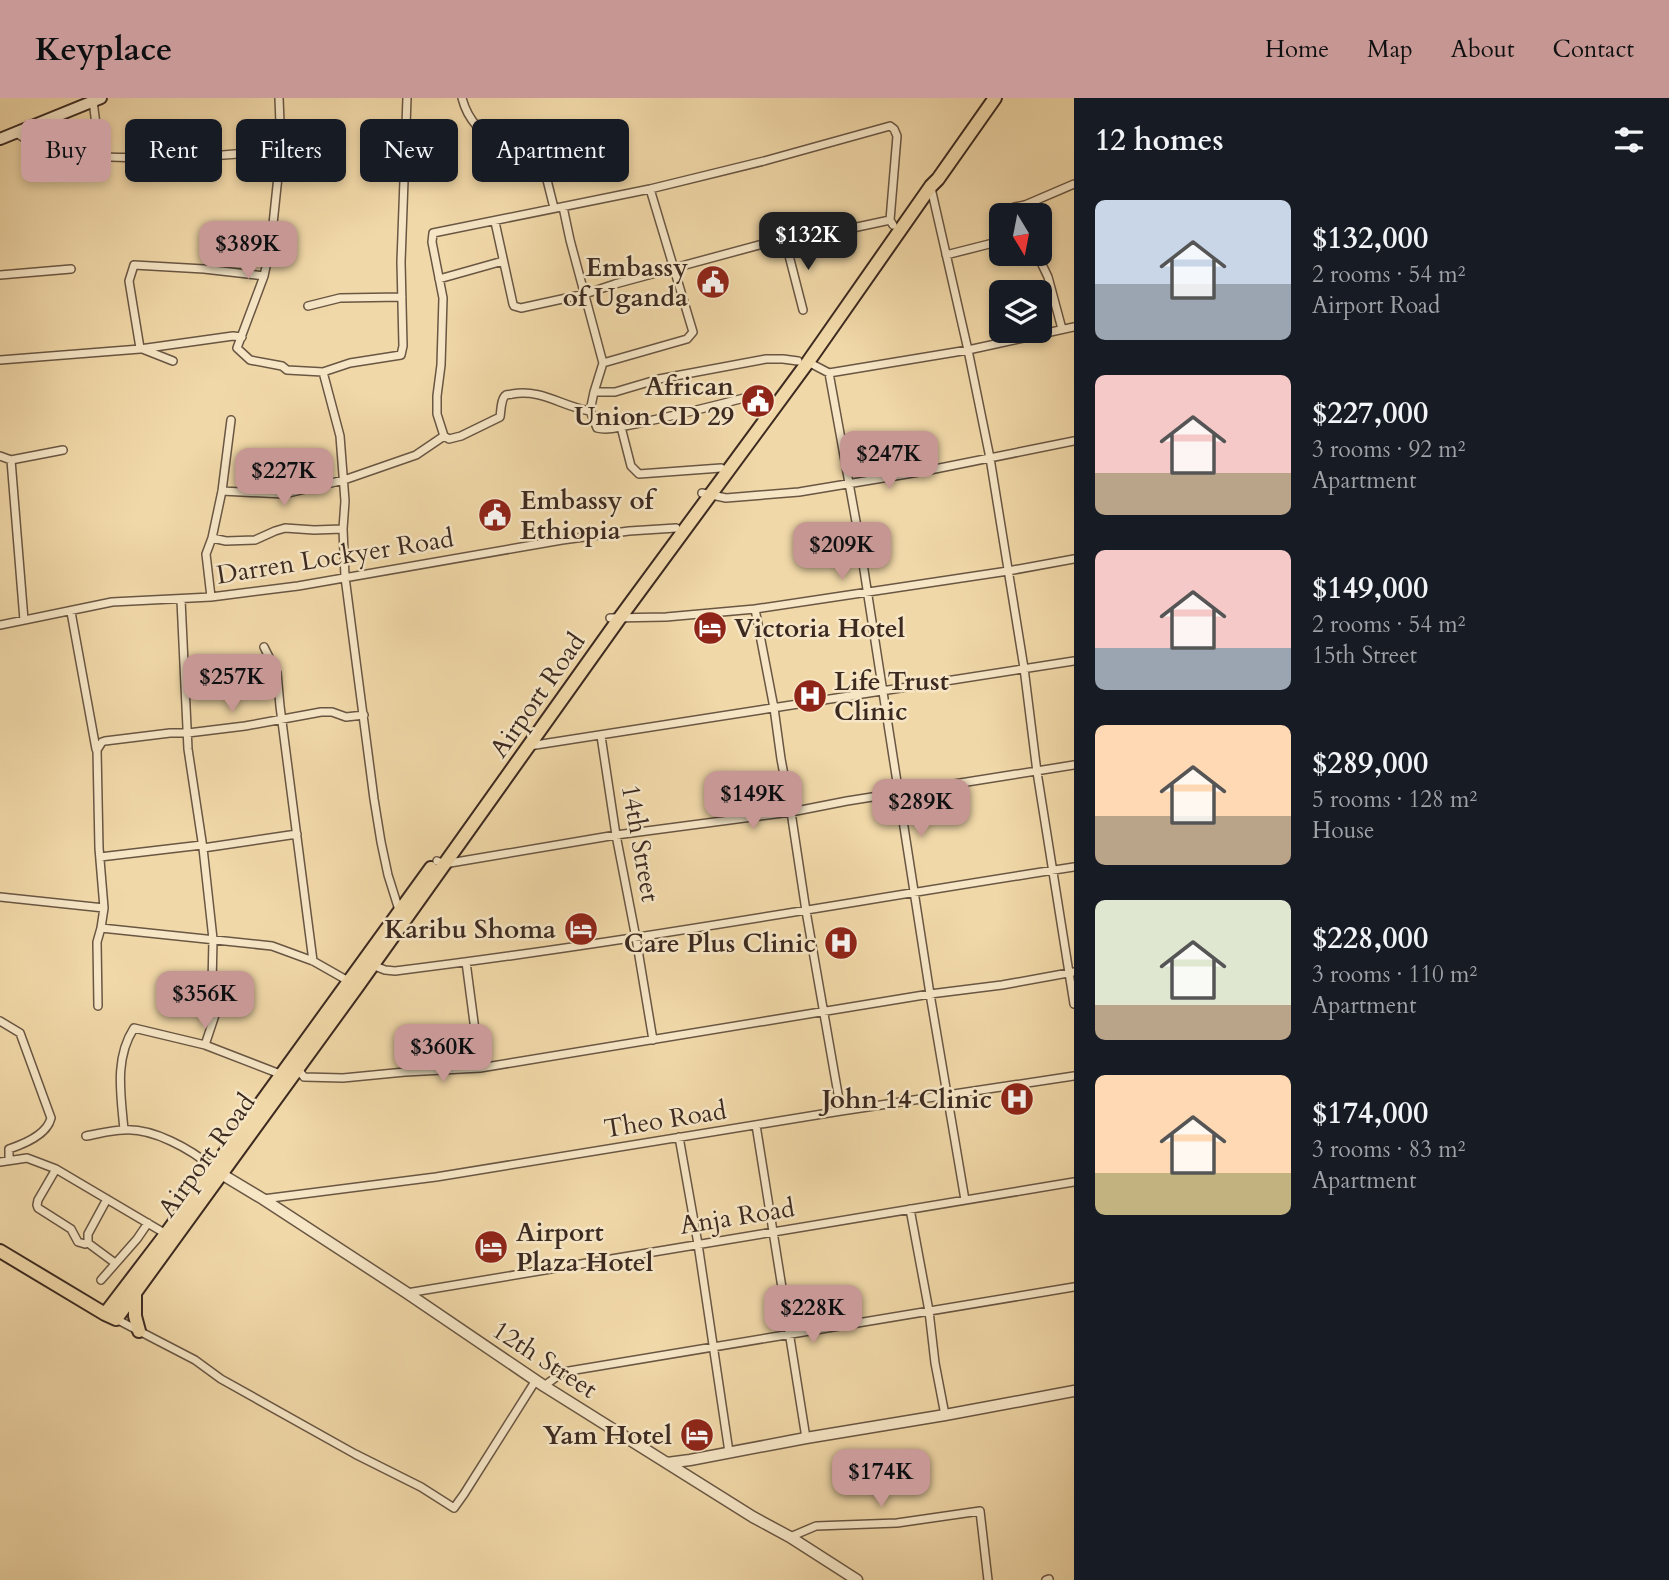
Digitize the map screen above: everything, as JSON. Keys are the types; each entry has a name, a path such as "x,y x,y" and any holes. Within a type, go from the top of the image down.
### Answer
{"main road":[{"name":"Airport Road","path":"111,1317 135,1292 280,1074 350,982 399,910 440,863 529,746 676,528 706,494 721,468 766,406 803,361 892,223 986,98"},
{"name":"Airport Road","path":"111,1317 121,1294 297,1068 614,619 995,98"},
{"path":"0,139 97,100"},
{"path":"0,1251 111,1317"},
{"path":"135,1292 135,1316 139,1331"},
{"path":"84,1301 102,1300 121,1294"}],"street":[{"path":"279,98 280,119"},
{"path":"277,182 271,243 264,276 237,348 250,360 282,366 288,370 323,372 350,363 401,355 401,262 407,98"},
{"path":"462,98 473,121 492,139 534,142 542,159 553,204"},
{"path":"97,100 98,119"},
{"path":"444,436 437,409 443,298 432,242 433,233 650,189 890,126 897,136 892,223 765,243 584,294 521,308 513,304 495,222"},
{"path":"15,132 21,136"},
{"path":"111,157 236,155"},
{"path":"1031,203 1074,184"},
{"path":"931,186 989,458 1024,668 1037,772 1072,972 1074,1004"},
{"path":"603,363 687,339 692,332 650,189"},
{"path":"563,207 603,363 590,411 597,428 602,430 621,427 748,397 752,402 766,406"},
{"path":"785,240 803,310"},
{"path":"946,255 989,244"},
{"path":"439,279 503,261"},
{"path":"173,360 140,348 129,281 134,265 264,276"},
{"path":"1043,266 1062,330"},
{"path":"0,275 71,269"},
{"path":"308,306 340,298 402,297"},
{"path":"594,392 615,392 659,379 766,359 803,361 829,373 968,350 1074,327"},
{"path":"0,359 140,349 242,337"},
{"path":"323,372 340,436 345,502 342,528 345,577 381,842 399,910"},
{"path":"829,373 868,593 965,1200"},
{"path":"444,436 452,439 461,436 500,417 503,398 506,395 540,394 590,411"},
{"path":"211,597 206,554 222,491 231,420"},
{"path":"621,427 632,466 639,474 721,468"},
{"path":"222,491 285,494 344,481 416,455 444,436"},
{"path":"706,494 734,497 799,492 925,471 1074,441"},
{"path":"0,456 10,460 63,450"},
{"path":"10,460 24,620"},
{"path":"212,538 256,541 285,528 342,528"},
{"name":"Darren Lockyer Road","path":"0,625 112,602 181,600 298,586 562,540 676,528"},
{"path":"614,619 755,609 1074,559"},
{"path":"181,600 188,749 213,939 212,985 216,1012 205,1045"},
{"path":"755,609 841,1111"},
{"path":"71,612 97,750 99,848 104,908 97,942 98,1006"},
{"path":"264,647 277,673 313,961"},
{"path":"529,746 1074,661"},
{"path":"97,750 102,742 245,726 321,712 350,717 364,715"},
{"name":"14th Street","path":"601,736 653,1040"},
{"path":"440,863 616,835 791,812 1074,765"},
{"path":"100,857 296,834"},
{"path":"372,965 396,971 466,962 636,938 1074,867"},
{"path":"0,897 104,908"},
{"path":"101,928 272,946 313,961 350,982"},
{"path":"466,962 480,1068"},
{"path":"297,1068 304,1077 343,1078 480,1068 1072,972"},
{"path":"0,1021 20,1033 51,1118 50,1124 37,1136 9,1149 9,1160"},
{"path":"124,1130 121,1060 132,1030 136,1028 205,1045 280,1074"},
{"name":"Theo Road","path":"263,1199 436,1177 1074,1076"},
{"path":"756,1125 806,1438"},
{"path":"86,1136 124,1130 147,1131 195,1154 216,1171"},
{"path":"679,1137 729,1452"},
{"path":"0,1162 27,1158 56,1169 166,1234"},
{"path":"56,1169 37,1205 38,1208 71,1229 78,1242 88,1243 115,1263"},
{"name":"12th Street","path":"216,1171 407,1293 540,1383 858,1580"},
{"name":"Anja Road","path":"407,1293 1074,1182"},
{"path":"88,1243 88,1234 107,1199"},
{"path":"911,1209 935,1363 946,1415"},
{"path":"101,1280 138,1239 148,1223"},
{"path":"111,1317 195,1360 221,1379 355,1454 421,1487 454,1508 540,1383 563,1372 1074,1287"},
{"path":"667,1463 1074,1391"},
{"path":"790,1537 816,1526 897,1523 980,1511 988,1580"}],"place":[{"name":"Embassy of Uganda","path":"713,282"},
{"name":"African Union CD 29","path":"758,401"},
{"name":"Embassy of Ethiopia","path":"495,515"},
{"name":"Victoria Hotel","path":"710,628"},
{"name":"Life Trust Clinic","path":"810,696"},
{"name":"Karibu Shoma","path":"581,929"},
{"name":"Care Plus Clinic","path":"841,943"},
{"name":"John 14 Clinic","path":"1017,1099"},
{"name":"Airport Plaza Hotel","path":"491,1247"},
{"name":"Yam Hotel","path":"697,1435"}]}
